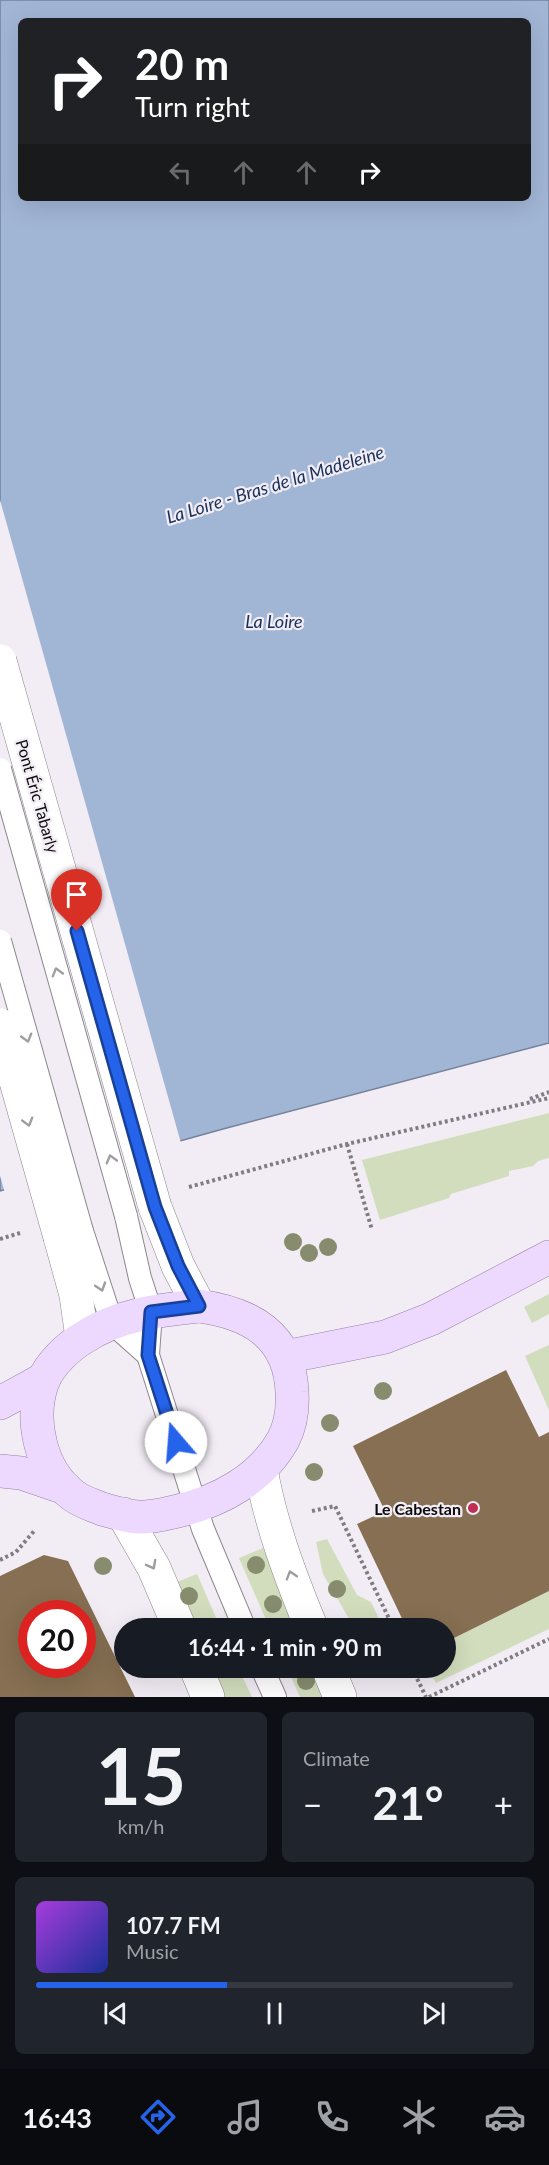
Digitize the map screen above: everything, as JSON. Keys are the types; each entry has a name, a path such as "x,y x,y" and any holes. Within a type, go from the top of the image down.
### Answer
{"main road":[{"path":"285,1357 385,1337 430,1319 549,1257"},
{"path":"199,1306 225,1310 248,1320 271,1335 285,1357 292,1377 291,1421 280,1445 261,1469 234,1490 196,1507 163,1515 139,1517 86,1503 74,1496 48,1466 38,1435 37,1407 44,1379 62,1355 82,1338 112,1323 151,1312 199,1306"},
{"path":"0,1403 44,1379"},
{"path":"0,1471 21,1473 65,1488"}],"street":[{"name":"Pont Éric Tabarly","path":"0,661 141,1212 178,1266 199,1306"},
{"path":"0,1025 71,1234 82,1338"},
{"path":"261,1469 265,1491 294,1586 307,1618"},
{"path":"123,1514 154,1569 175,1618"},
{"path":"200,1678 208,1697"},
{"path":"332,1678 340,1697"}],"lane":[{"path":"0,769 141,1212 140,1278 151,1312 148,1355 203,1529 240,1618"},
{"path":"0,941 71,1234 112,1323 148,1355"},
{"path":"266,1678 275,1697"}],"path":[{"path":"519,1104 549,1092"},
{"path":"185,1188 347,1144 549,1098"},
{"path":"347,1144 372,1230"},
{"path":"0,1239 23,1233"},
{"path":"304,1512 335,1506 389,1618"},
{"path":"0,1560 16,1552 35,1530"},
{"path":"418,1678 428,1697 549,1639"}],"green space":[{"path":"549,1113 549,1158 538,1161 533,1166 509,1171 509,1176 380,1220 362,1160"},
{"path":"549,1294 549,1314 532,1323 524,1307"},
{"path":"549,1345 549,1410 525,1356"},
{"path":"327,1539 357,1595 371,1602 379,1618 349,1618 323,1574 316,1542"},
{"path":"263,1548 292,1618 265,1618 239,1558"},
{"path":"197,1574 216,1618 188,1618 174,1583"},
{"path":"549,1591 549,1629 456,1673 456,1637"},
{"path":"215,1678 243,1678 252,1697 224,1697"},
{"path":"291,1678 320,1678 329,1697 300,1697"},
{"path":"433,1678 446,1678 436,1683"}],"water":[{"name":"La Loire","path":"0,0 549,0 549,1043 223,1129 0,1191"}],"pier":[{"path":"0,500 181,1143 5,1193 0,1176"}],"building":[{"name":"Le Cabestan","path":"506,1370 539,1437 549,1432 549,1591 456,1637 456,1618 402,1618 357,1524 385,1511 353,1446"},
{"path":"44,1555 68,1561 87,1600 18,1600 18,1678 96,1678 96,1618 114,1654 114,1678 126,1678 135,1697 0,1697 0,1576"}],"place":[{"name":"Le Cabestan","path":"473,1508"}],"route":[{"path":"77,931 155,1207 178,1266 199,1306 151,1312 148,1355 176,1442"}],"water label":[{"name":"La Loire - Bras de la Madeleine","path":"275,484"}]}
